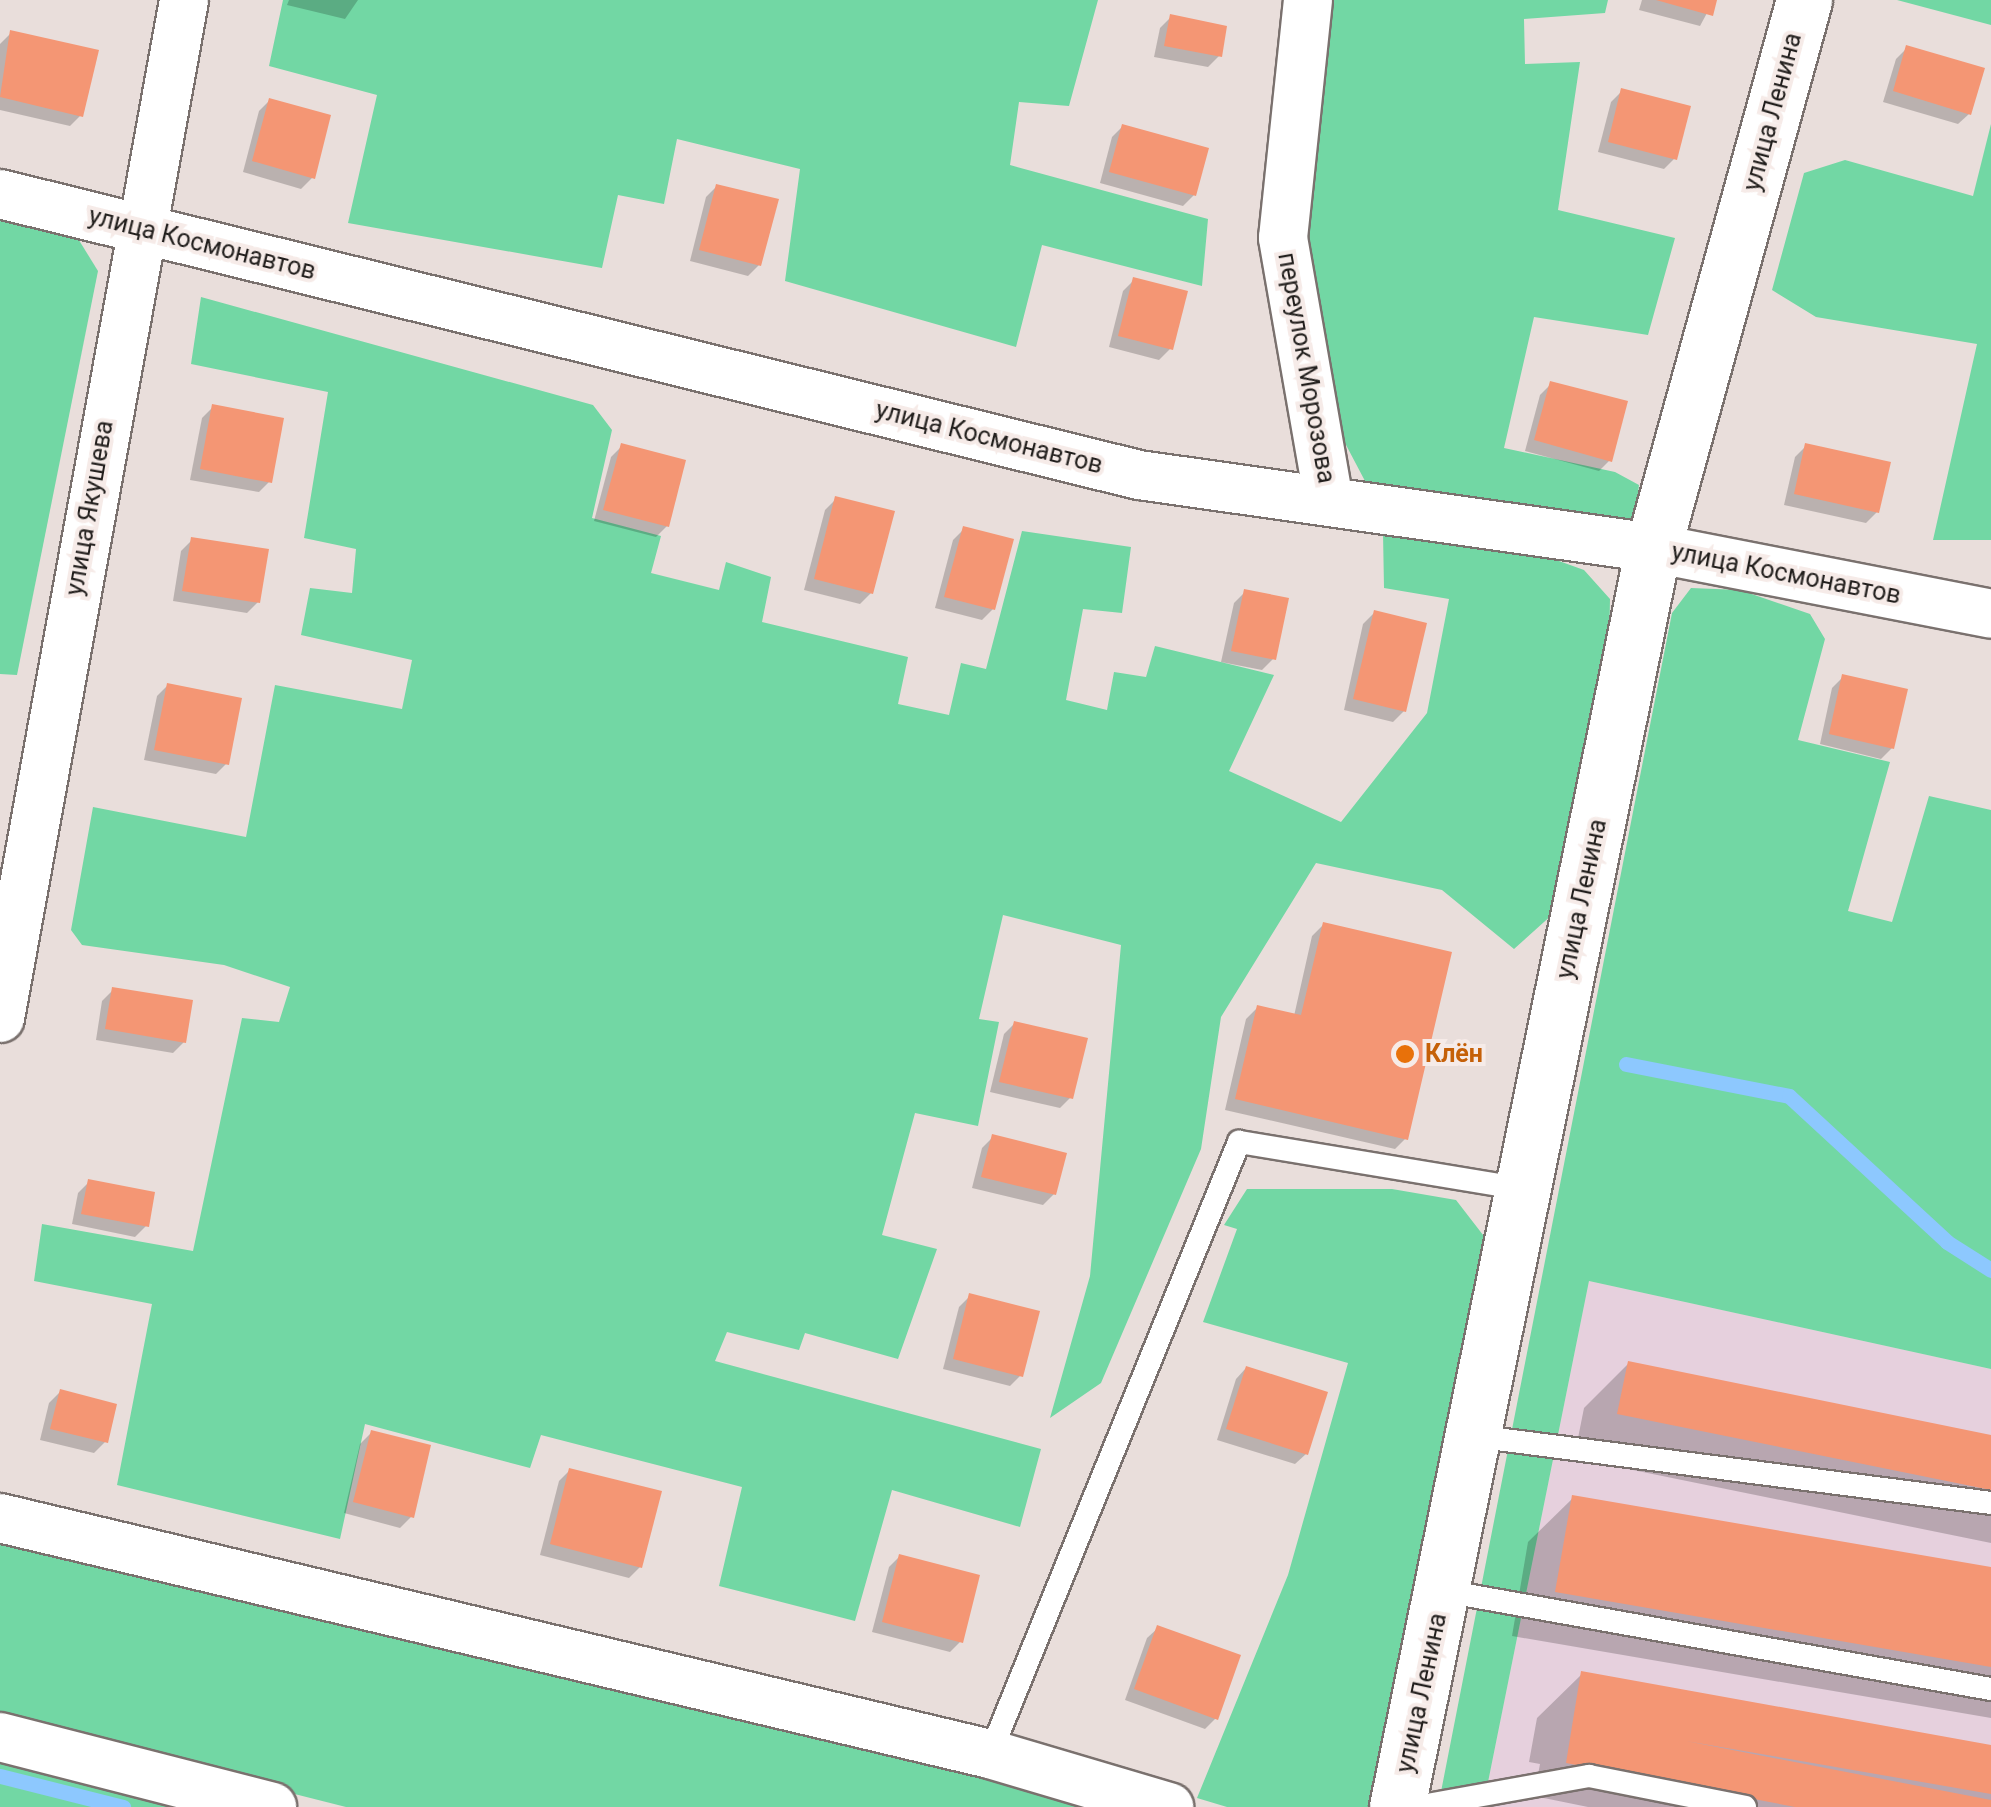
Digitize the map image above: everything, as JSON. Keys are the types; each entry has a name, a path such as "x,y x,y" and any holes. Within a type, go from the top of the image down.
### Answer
{"street":[{"name":"улица Якушева","path":"0,1018 139,228 184,0"},
{"name":"переулок Морозова","path":"1308,0 1284,238 1328,497"},
{"name":"улица Ленина","path":"1397,1807 1654,548 1804,0"},
{"name":"улица Космонавтов","path":"0,194 1139,475 1328,497 1654,548 1991,614"},
{"path":"0,1518 990,1754 1169,1807"},
{"path":"0,1737 272,1807"}],"lane":[{"path":"990,1754 1239,1142 1522,1189"},
{"path":"1474,1436 1991,1504"},
{"path":"1444,1590 1991,1689"},
{"path":"1416,1807 1589,1776 1744,1807"}],"shaded area":[{"path":"1589,1281 1991,1369 1991,1807 1483,1807"}],"green space":[{"path":"283,0 1098,0 1069,106 1019,102 1010,165 1208,219 1202,286 1042,245 1016,347 785,281 800,169 677,139 664,204 618,195 602,268 348,223 377,95 269,66"},
{"path":"1329,0 1608,0 1605,13 1524,19 1525,64 1580,62 1558,210 1675,238 1648,335 1534,317 1504,448 1615,472 1639,485 1634,526 1365,481 1326,407 1304,232"},
{"path":"1897,0 1991,0 1991,25"},
{"path":"1991,124 1991,540 1933,540 1977,344 1816,317 1772,290 1804,173 1845,160 1973,196"},
{"path":"0,221 77,237 98,271 17,675 0,674"},
{"path":"201,297 593,405 612,430 592,518 661,536 651,573 719,590 726,562 771,577 762,622 908,657 898,704 949,715 961,663 986,669 1022,531 1131,547 1122,613 1083,609 1066,700 1107,710 1114,672 1146,677 1155,646 1274,675 1229,771 1341,822 1427,713 1449,599 1384,588 1383,533 1545,556 1584,570 1610,599 1609,650 1554,913 1514,949 1442,890 1316,863 1221,1017 1201,1149 1101,1383 1050,1418 1090,1276 1121,945 1003,915 979,1019 999,1022 978,1126 915,1113 882,1235 937,1249 898,1359 805,1333 799,1350 727,1332 715,1361 1041,1449 1020,1527 892,1490 855,1621 719,1586 742,1487 541,1435 530,1468 365,1424 340,1539 117,1485 152,1304 34,1281 42,1224 193,1251 242,1018 279,1022 290,987 224,965 82,945 71,930 93,807 246,837 275,685 402,709 412,660 301,635 310,588 352,593 356,549 304,538 328,392 191,364"},
{"path":"1691,588 1740,590 1810,614 1825,639 1798,740 1890,762 1848,911 1892,922 1929,796 1991,810 1991,1369 1589,1281 1483,1807 1438,1807 1672,613"},
{"path":"1247,1189 1392,1189 1456,1200 1490,1244 1374,1807 1227,1807 1197,1798 1288,1575 1348,1363 1203,1322 1237,1229 1224,1225"},
{"path":"0,1536 981,1777 1082,1807 346,1807 0,1720"},
{"path":"0,1755 208,1807 0,1807"}],"building":[{"path":"1656,0 1717,0 1713,16"},
{"path":"1170,14 1227,26 1222,57 1164,46"},
{"path":"10,30 99,50 83,117 0,97"},
{"path":"1906,45 1985,68 1971,115 1893,91"},
{"path":"1621,88 1691,106 1677,160 1608,142"},
{"path":"269,98 331,115 315,179 252,161"},
{"path":"1122,124 1209,148 1196,196 1109,172"},
{"path":"716,184 779,199 761,266 699,250"},
{"path":"1133,277 1188,291 1173,350 1118,336"},
{"path":"1550,381 1628,401 1612,462 1534,440"},
{"path":"212,404 284,418 272,483 200,469"},
{"path":"621,443 686,460 669,527 603,510"},
{"path":"1805,443 1891,462 1879,513 1794,494"},
{"path":"835,496 895,511 873,594 814,579"},
{"path":"963,526 1014,539 995,610 944,597"},
{"path":"191,537 269,549 260,603 182,591"},
{"path":"1244,589 1289,598 1276,660 1231,651"},
{"path":"1374,610 1427,623 1406,712 1353,699"},
{"path":"1842,674 1908,689 1894,749 1829,734"},
{"path":"167,683 242,698 229,765 154,750"},
{"path":"1323,922 1452,952 1408,1140 1235,1099 1257,1005 1301,1015"},
{"path":"112,987 193,1000 186,1043 105,1029"},
{"path":"1014,1021 1088,1038 1073,1099 999,1082"},
{"path":"992,1134 1067,1153 1056,1195 981,1177"},
{"path":"88,1179 155,1192 149,1227 81,1214"},
{"path":"969,1293 1040,1311 1023,1377 953,1359"},
{"path":"1628,1361 1991,1435 1991,1490 1617,1414"},
{"path":"1246,1366 1328,1392 1308,1455 1226,1429"},
{"path":"60,1389 117,1404 108,1443 50,1429"},
{"path":"371,1430 431,1445 414,1518 353,1502"},
{"path":"569,1468 662,1491 642,1568 550,1544"},
{"path":"1572,1495 1991,1567 1991,1667 1555,1592"},
{"path":"899,1554 980,1575 963,1643 882,1622"},
{"path":"1157,1625 1241,1655 1218,1720 1134,1689"},
{"path":"1581,1671 1991,1745 1991,1794 1686,1741 1991,1800 1991,1807 1795,1807 1566,1763"}],"waterway":[{"path":"1626,1064 1789,1096 1947,1242 1991,1270"},
{"path":"0,1776 123,1807"}],"place":[{"name":"Клён","path":"1405,1054"}]}
